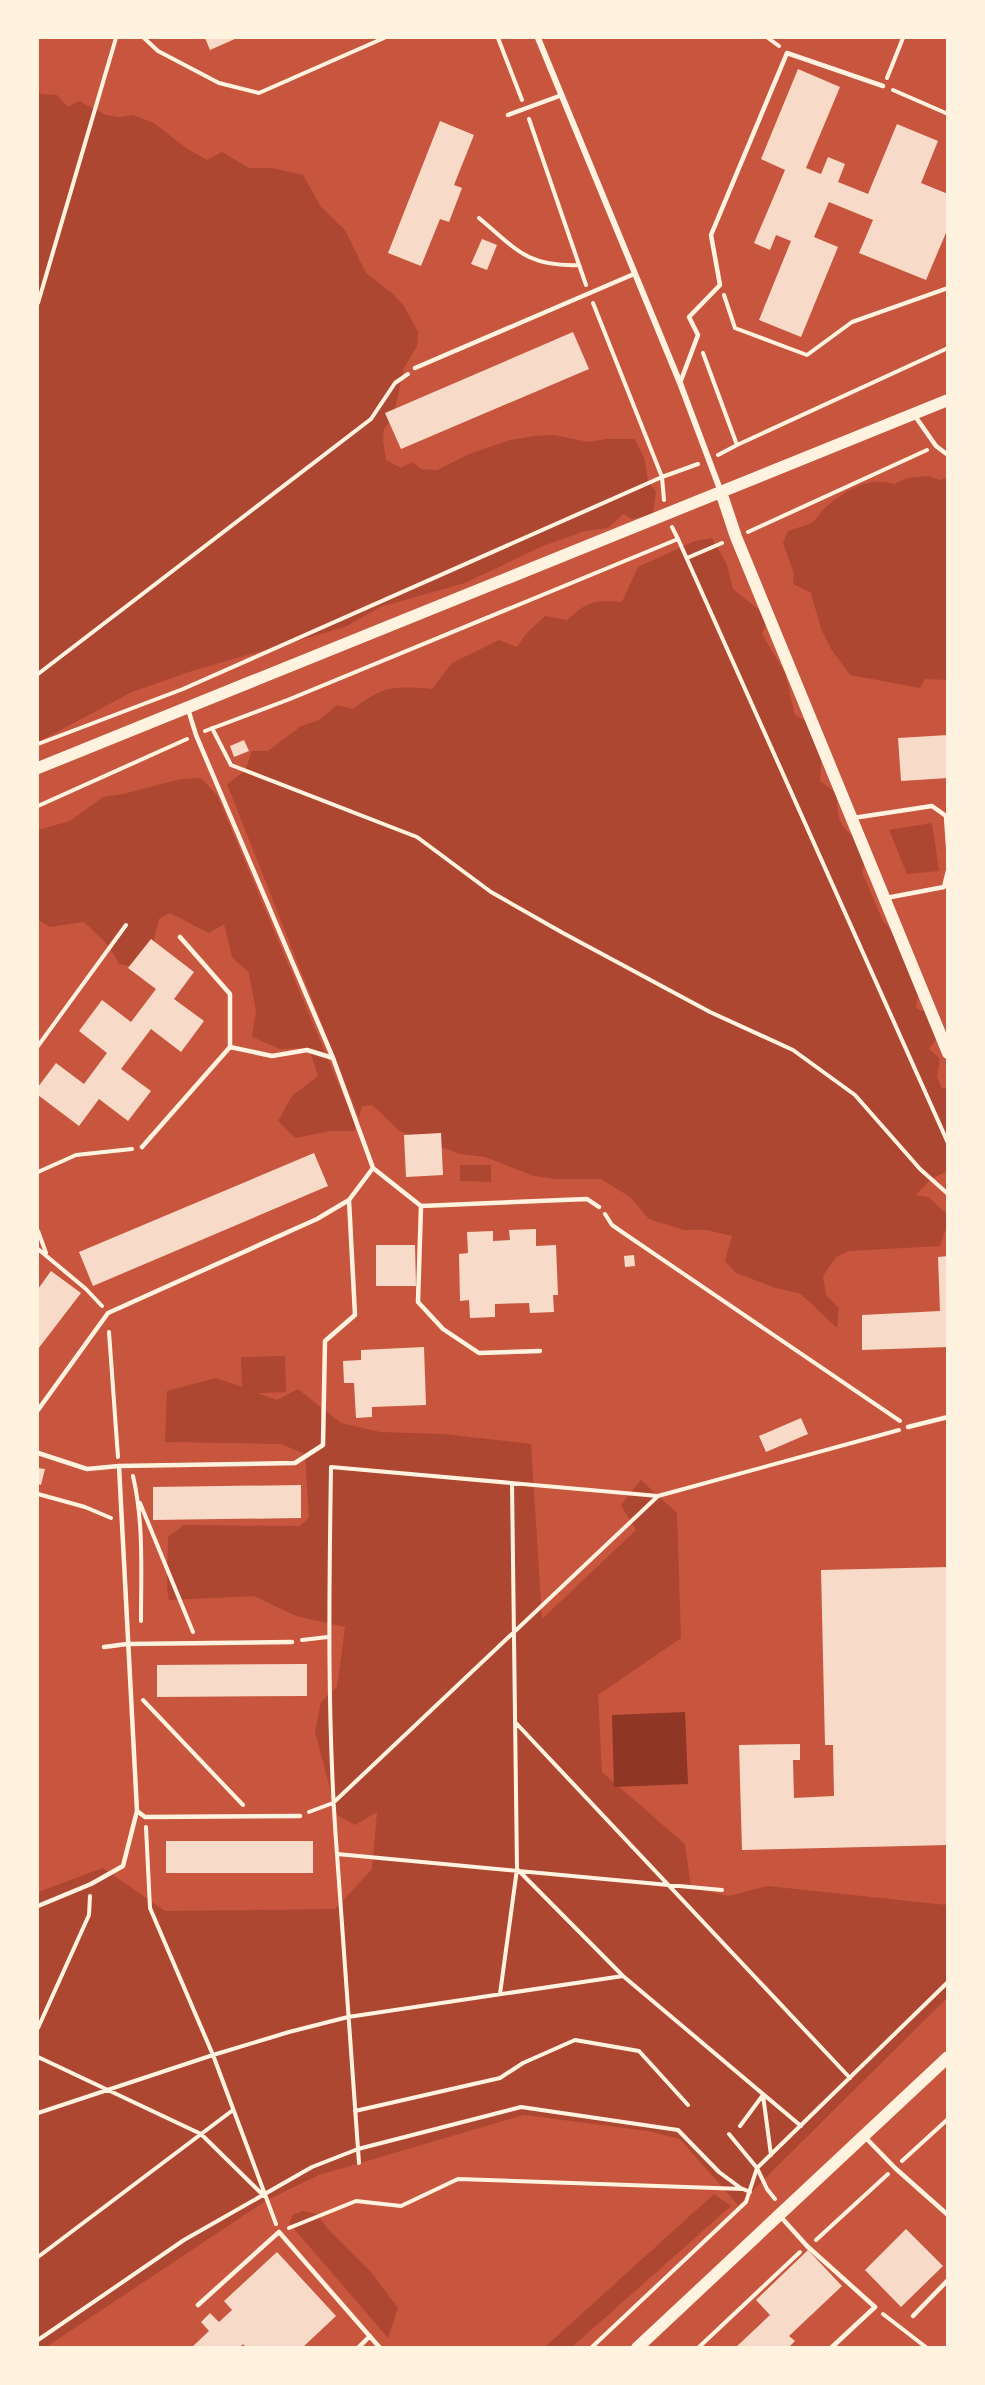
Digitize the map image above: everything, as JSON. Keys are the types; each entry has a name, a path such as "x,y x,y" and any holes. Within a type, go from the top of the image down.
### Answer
{"main road":[{"path":"38,768 948,400"},
{"path":"721,492 736,537 948,1053"},
{"path":"637,2348 948,2056"}],"street":[{"path":"538,38 680,383 721,492"}],"lane":[{"path":"680,383 698,335 689,317 720,285 711,235 787,53 883,86"},
{"path":"508,115 561,95"},
{"path":"415,368 634,274"},
{"path":"915,414 936,446 948,455"},
{"path":"188,708 196,735 333,1058 373,1168 421,1206 587,1200 599,1207"},
{"path":"850,818 932,806 946,816 948,846"},
{"path":"883,899 944,887 948,871"},
{"path":"142,1147 230,1047 230,994 180,937"},
{"path":"230,1047 272,1056 307,1050 333,1058"},
{"path":"38,1410 108,1313 317,1219 349,1200 373,1168"},
{"path":"38,1453 87,1469 119,1466 295,1463 323,1445 325,1341 355,1315 349,1200"},
{"path":"421,1206 418,1302 443,1329 479,1353 540,1352"},
{"path":"908,1427 948,1417"},
{"path":"38,1906 91,1884 123,1866 137,1811 119,1466"},
{"path":"104,1647 141,1643 292,1642"},
{"path":"137,1811 145,1817 300,1816"},
{"path":"864,2136 948,2215"},
{"path":"780,2216 807,2246 875,2307 831,2348"},
{"path":"198,2305 279,2232 380,2348"},
{"path":"913,2316 948,2280"},
{"path":"358,2348 370,2336"}],"path":[{"path":"38,303 116,38"},
{"path":"144,38 158,51 219,83 259,93 384,38"},
{"path":"498,38 526,109 589,292 662,477 666,513 948,1143"},
{"path":"903,38 883,86 948,114"},
{"path":"478,218 523,255 541,263 557,266 579,265"},
{"path":"720,285 735,328 807,355 852,322 948,288"},
{"path":"698,335 737,445"},
{"path":"38,744 183,689 662,477 708,460 948,348"},
{"path":"38,674 371,418 395,382 415,368"},
{"path":"687,558 936,446"},
{"path":"38,806 212,728 290,699 678,539"},
{"path":"212,728 231,765 417,837 491,892 710,1012 793,1050 855,1095 920,1168 948,1194"},
{"path":"38,1046 126,925"},
{"path":"38,1172 76,1155 142,1147"},
{"path":"612,1225 908,1427"},
{"path":"38,1231 46,1254"},
{"path":"38,1249 86,1289 108,1313 119,1466"},
{"path":"359,2163 333,1803 328,1637 331,1467 658,1496 908,1427"},
{"path":"130,1466 138,1500 197,1643"},
{"path":"500,1994 517,1869 512,1482"},
{"path":"38,1494 85,1507 122,1523"},
{"path":"300,1816 333,1803 658,1496"},
{"path":"138,1500 141,1643"},
{"path":"292,1642 328,1637"},
{"path":"142,1699 254,1816"},
{"path":"514,1721 850,2078"},
{"path":"145,1817 150,1908 213,2055 279,2232 356,2201 401,2206 458,2180 742,2189"},
{"path":"337,1854 723,1890"},
{"path":"517,1869 623,1976 801,2126"},
{"path":"38,2028 89,1915 91,1884"},
{"path":"38,2113 213,2055 348,2017 623,1976"},
{"path":"591,2348 746,2202 758,2168 948,1982"},
{"path":"355,2111 500,2078 523,2063 575,2040 639,2052 688,2105"},
{"path":"38,2056 201,2134 264,2194"},
{"path":"740,2126 763,2094"},
{"path":"763,2094 771,2155"},
{"path":"38,2340 184,2240 312,2167 358,2149 521,2107 678,2130 719,2172 742,2189 750,2192"},
{"path":"38,2257 232,2110"},
{"path":"698,2348 948,2119"},
{"path":"729,2134 758,2168"},
{"path":"875,2307 927,2348"}],"shaded area":[{"path":"38,89 41,94 57,95 68,107 79,101 106,115 119,117 133,115 154,123 186,148 207,160 222,152 249,168 272,168 303,175 321,207 345,230 366,273 393,294 404,306 418,332 417,346 404,368 393,417 384,429 386,460 401,468 412,462 421,469 437,470 469,454 510,440 534,436 554,435 589,442 606,439 635,439 645,460 648,481 656,492 653,514 632,519 623,514 608,528 585,531 543,546 465,583 380,607 345,627 192,671 132,692 38,742"},
{"path":"928,476 940,480 947,478 947,680 925,679 920,688 850,675 831,649 821,629 811,593 793,584 794,574 783,543 788,531 811,523 833,501 857,486 875,482 894,484 908,478"},
{"path":"712,538 727,565 733,589 768,617 762,634 785,673 795,715 807,722 822,753 820,781 838,794 838,812 843,826 853,836 869,845 862,872 883,921 914,954 919,988 916,1008 922,1011 932,1011 937,1038 929,1049 940,1059 937,1077 942,1088 947,1088 947,1171 931,1179 916,1195 928,1197 947,1214 947,1225 940,1246 849,1251 836,1257 823,1276 826,1295 839,1308 837,1328 801,1294 773,1287 736,1273 725,1261 732,1236 707,1230 684,1230 649,1219 630,1197 601,1179 556,1179 534,1176 485,1157 460,1154 401,1132 372,1105 362,1106 359,1118 227,784 245,771 252,751 268,751 301,726 319,720 337,705 353,709 373,696 390,689 432,689 452,663 499,640 517,647 526,634 545,616 567,620 592,603 622,602 638,567 695,541"},
{"path":"201,778 217,795 356,1126 354,1131 331,1131 295,1138 278,1121 292,1096 318,1076 309,1048 280,1049 252,1037 256,1011 249,973 232,957 224,924 209,933 170,913 159,919 151,951 142,968 119,964 109,946 84,922 50,927 38,920 38,830 70,821 103,797 181,779"},
{"path":"932,823 939,871 907,874 889,830"},
{"path":"460,1165 491,1165 491,1182 460,1181"},
{"path":"285,1356 286,1392 258,1393 277,1400 298,1389 341,1423 380,1432 444,1434 531,1444 542,1619 636,1530 621,1505 641,1480 677,1513 681,1638 598,1695 602,1772 685,1844 691,1888 729,1896 767,1886 947,1905 947,1998 738,2205 680,2139 648,2131 524,2115 319,2175 267,2200 46,2347 38,2348 38,1892 103,1868 165,1911 335,1909 372,1869 377,1812 355,1825 337,1815 315,1732 321,1702 337,1687 345,1627 296,1616 254,1596 169,1600 167,1588 168,1537 184,1525 299,1526 309,1518 305,1454 281,1444 165,1442 167,1391 216,1378 242,1387 241,1357"},
{"path":"685,1712 688,1784 614,1787 612,1715"},
{"path":"714,2194 731,2206 572,2347 545,2347"},
{"path":"302,2211 317,2214 327,2228 371,2272 398,2308 388,2338 289,2223 293,2215"}],"building":[{"path":"205,38 237,38 210,50"},
{"path":"798,69 840,87 806,168 821,174 828,157 845,164 838,182 868,194 897,124 938,141 921,183 948,194 948,228 926,280 859,253 873,220 829,202 814,237 838,247 801,337 759,320 791,241 776,235 770,250 754,243 785,170 761,159"},
{"path":"440,121 474,135 454,185 462,188 449,222 440,219 421,266 388,253"},
{"path":"482,239 497,245 487,270 471,264"},
{"path":"573,332 589,369 401,449 385,413"},
{"path":"948,735 948,778 901,781 898,738"},
{"path":"244,740 249,751 234,757 230,746"},
{"path":"151,939 194,972 174,999 204,1021 181,1052 151,1029 121,1069 151,1091 128,1121 99,1099 79,1126 38,1095 38,1087 56,1063 84,1084 107,1053 79,1031 102,1000 131,1022 156,989 128,968"},
{"path":"441,1133 443,1175 406,1177 404,1135"},
{"path":"314,1153 328,1186 93,1286 79,1252"},
{"path":"536,1229 536,1246 556,1245 558,1295 553,1295 554,1312 530,1313 529,1303 495,1304 495,1317 470,1318 469,1300 460,1301 459,1254 468,1253 467,1232 493,1231 493,1241 510,1240 509,1230"},
{"path":"376,1245 415,1245 416,1286 376,1286"},
{"path":"634,1255 635,1266 625,1267 624,1256"},
{"path":"948,1256 948,1347 862,1350 862,1315 940,1311 938,1257"},
{"path":"51,1271 81,1293 38,1349 38,1289"},
{"path":"424,1347 426,1405 372,1407 372,1417 356,1418 354,1383 344,1383 343,1361 361,1360 361,1350"},
{"path":"801,1418 808,1434 766,1452 759,1436"},
{"path":"38,1468 45,1469 41,1485 38,1484"},
{"path":"301,1485 301,1518 153,1520 153,1487"},
{"path":"948,1567 948,1845 742,1850 739,1745 800,1744 800,1760 793,1760 794,1798 834,1796 833,1745 825,1745 821,1570"},
{"path":"307,1664 307,1696 157,1697 157,1665"},
{"path":"166,1841 313,1841 313,1873 166,1873"},
{"path":"906,2229 943,2266 901,2307 865,2270"},
{"path":"808,2250 842,2286 789,2336 795,2341 788,2348 735,2348 770,2315 756,2300"},
{"path":"277,2252 336,2316 302,2348 246,2348 243,2344 239,2348 191,2348 209,2331 201,2322 210,2313 219,2322 232,2310 224,2301"}]}
